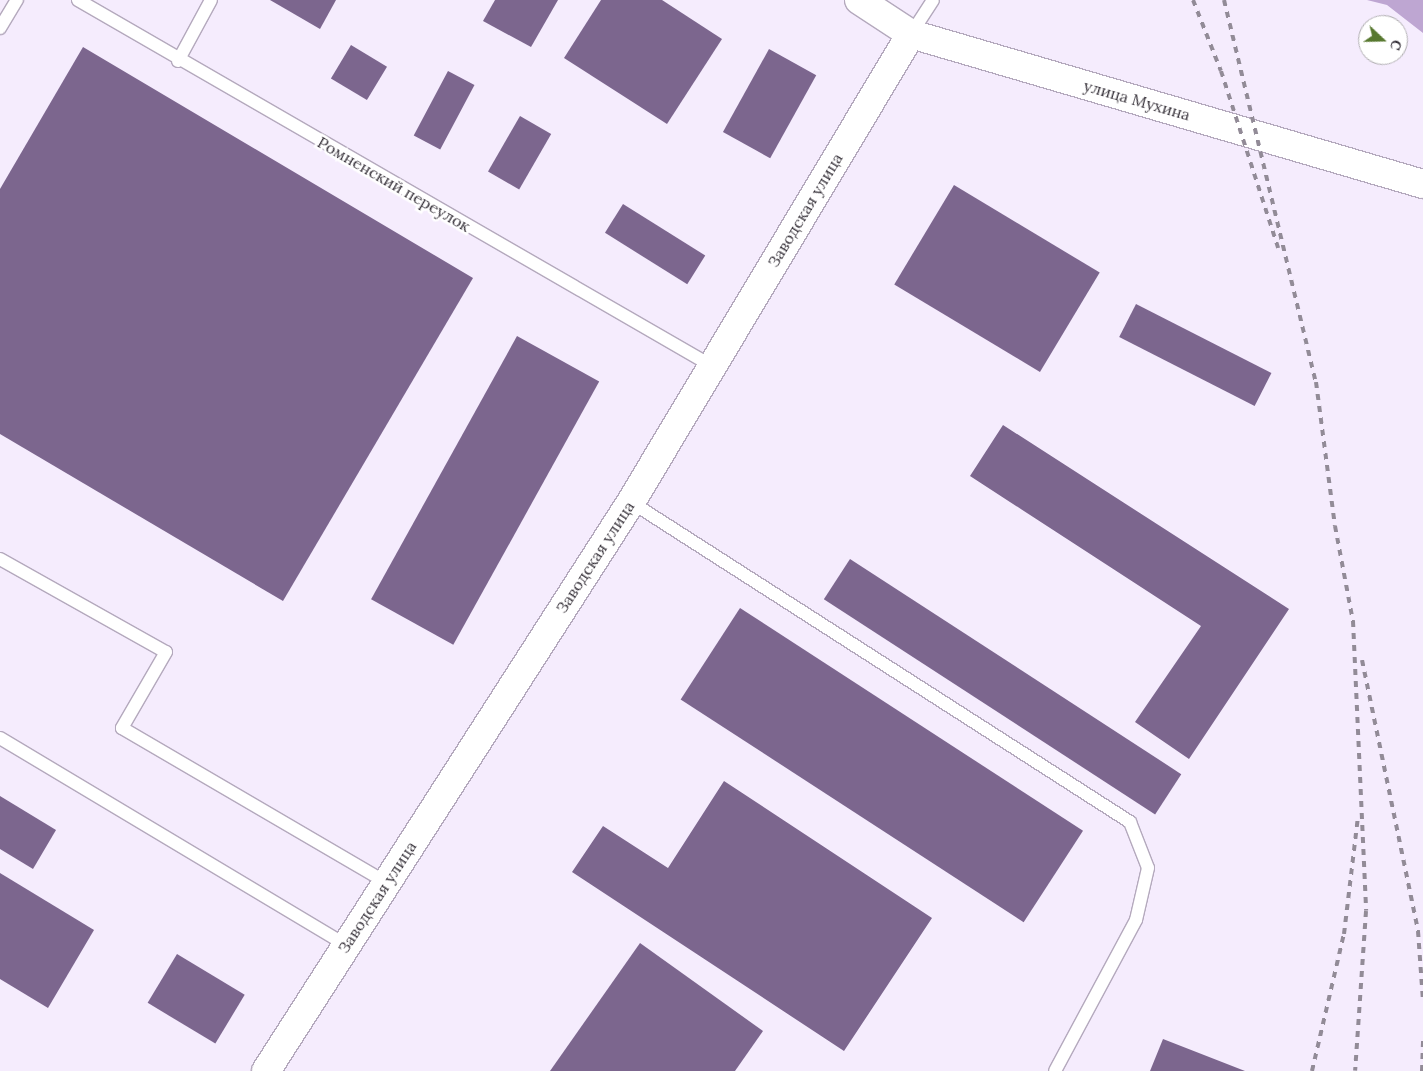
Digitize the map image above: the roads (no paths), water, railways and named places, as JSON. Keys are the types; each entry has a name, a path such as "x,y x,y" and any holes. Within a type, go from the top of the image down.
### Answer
{"street":[{"name":"улица Мухина","path":"859,0 911,34 1423,184"},
{"name":"Заводская улица","path":"266,1071 631,502 911,34"}],"lane":[{"path":"0,28 17,0"},
{"name":"Ромненский переулок","path":"78,0 178,61 712,366"},
{"path":"178,61 211,0"},
{"path":"911,34 933,0"},
{"path":"631,502 1130,822 1148,868 1136,920 1055,1071"},
{"path":"0,558 166,652 122,728 386,882"},
{"path":"0,738 346,945"}],"railway":[{"path":"1193,0 1221,71 1278,248"},
{"path":"1224,0 1316,382 1335,526 1353,621 1366,911 1355,1071"},
{"path":"1362,660 1418,931 1423,1001"},
{"path":"1312,1071 1344,934 1358,816"},
{"path":"1422,1071 1423,1035"}]}
